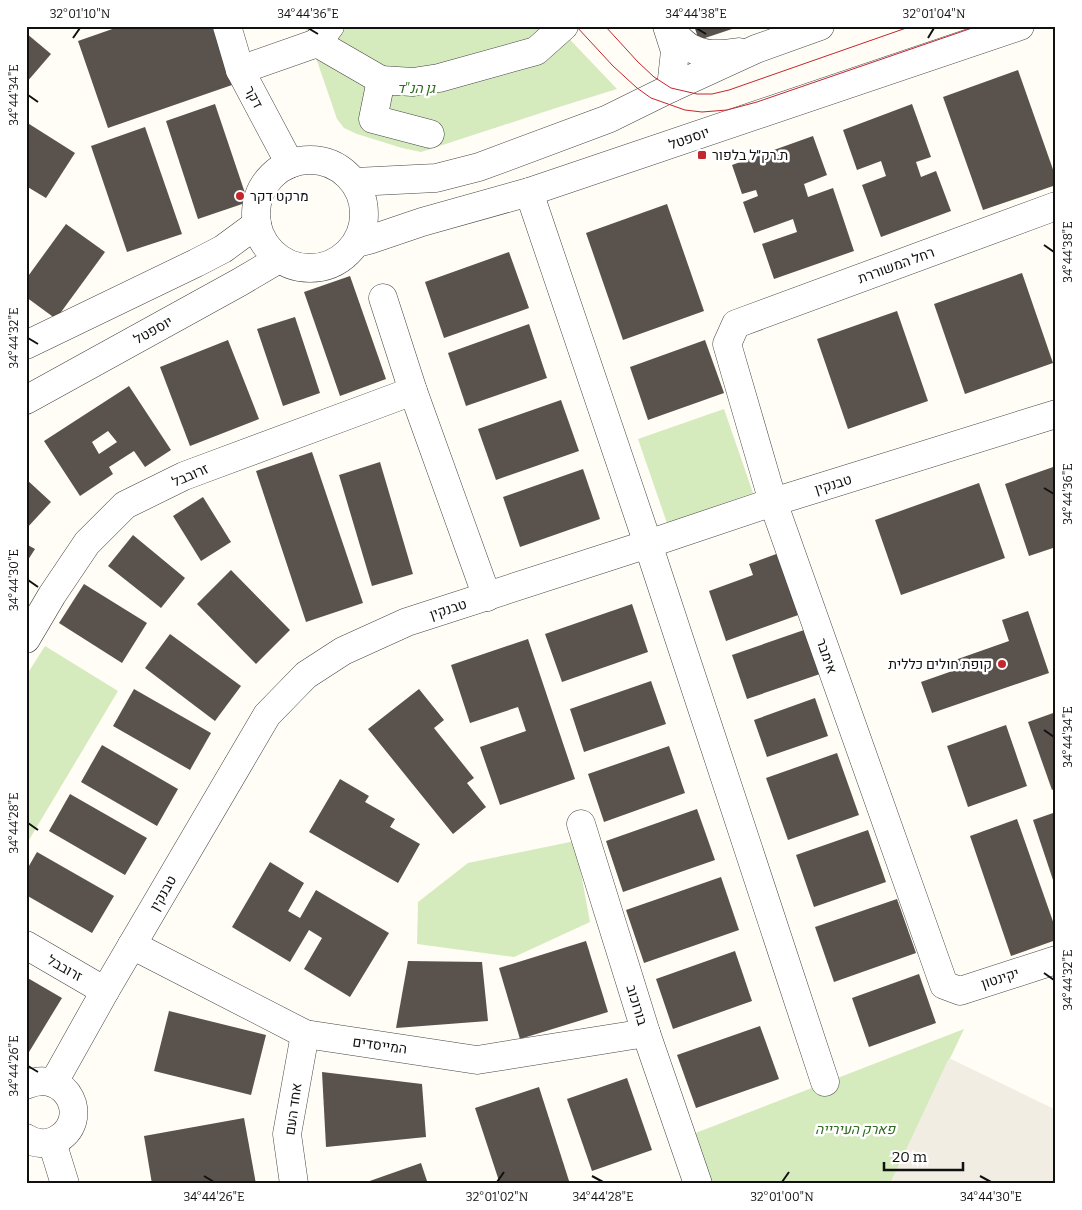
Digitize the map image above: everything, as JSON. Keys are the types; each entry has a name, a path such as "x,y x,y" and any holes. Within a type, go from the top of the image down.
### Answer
{"street":[{"name":"דקר","path":"227,26 240,70 290,164"},
{"path":"240,70 324,35 381,80 413,82 439,78 536,52 564,26"},
{"path":"667,26 694,50 720,55 756,49"},
{"path":"667,26 675,51 671,88"},
{"path":"355,182 436,178 479,166 608,119 756,49 820,26"},
{"name":"יוספטל","path":"357,243 422,222 528,192 1020,26"},
{"path":"381,80 373,119 430,134"},
{"path":"304,160 318,161 332,165 345,172 355,182 361,194 365,219 357,243 345,256 330,266 312,269 295,267 279,259 268,250 257,224 256,209 263,188 277,172 290,164 304,160"},
{"path":"528,192 648,544 825,1082"},
{"name":"רחל המשוררת","path":"736,324 1056,206"},
{"path":"26,345 223,249 257,224"},
{"name":"יוספטל","path":"26,400 279,259"},
{"path":"383,298 413,391 488,596"},
{"name":"אימבר","path":"736,324 727,344 773,502 944,985"},
{"name":"זרובבל","path":"26,639 52,595 87,543 125,505 184,476 413,391"},
{"name":"טבנקין","path":"54,1082 105,991 267,715 306,675 343,651 407,622 773,502 1056,414"},
{"name":"בורוכוב","path":"581,824 646,1033 698,1184"},
{"name":"זרובבל","path":"26,945 105,991"},
{"name":"המייסדים","path":"132,945 305,1034 477,1060 646,1033"},
{"name":"יקינטון","path":"944,985 960,991 1056,960"},
{"name":"אחד העם","path":"294,1184 287,1134 305,1034"},
{"path":"26,1085 34,1081 54,1082 62,1087 73,1103 74,1112 68,1131 60,1138 39,1140 64,1184"}],"green space":[{"name":"גן הנ\"ד","path":"305,26 557,26 617,89 421,152 357,134 344,128 337,119"},
{"path":"724,409 753,493 667,523 638,439"},
{"path":"45,646 118,691 26,845 26,676"},
{"path":"575,841 590,922 514,957 417,944 418,902 468,863"},
{"name":"פארק העירייה","path":"964,1029 890,1184 712,1184 693,1134"}],"shaded area":[{"path":"949,1058 1056,1110 1056,1184 890,1184"}],"building":[{"path":"121,26 212,26 232,85 108,128 78,41"},
{"path":"694,26 738,26 738,27 699,40"},
{"path":"26,33 51,54 26,83"},
{"path":"1018,70 1056,178 1056,185 983,210 943,97"},
{"path":"215,104 248,202 198,219 166,121"},
{"path":"912,104 931,157 916,162 921,177 936,171 951,211 881,237 862,185 886,176 881,161 857,170 843,130"},
{"path":"26,122 75,153 46,198 26,186"},
{"path":"145,127 182,234 127,252 91,146"},
{"path":"813,136 827,175 804,184 808,197 833,188 854,251 774,279 762,244 797,232 793,219 754,233 743,202 758,196 756,190 742,194 732,165"},
{"path":"667,204 704,311 623,340 586,233"},
{"path":"66,224 105,252 56,319 26,297 26,279"},
{"path":"509,252 529,308 444,338 425,282"},
{"path":"1022,273 1053,363 965,394 934,304"},
{"path":"350,276 386,379 340,396 304,292"},
{"path":"897,311 928,401 848,429 817,339"},
{"path":"295,317 320,393 283,406 257,329"},
{"path":"529,324 547,378 466,406 448,353"},
{"path":"228,340 259,419 190,446 160,367"},
{"path":"705,340 724,393 648,420 630,367"},
{"path":"129,386 171,450 145,467 134,451 109,467 113,474 80,496 44,441","holes":["108,431 117,442 99,454 92,442"]},
{"path":"561,400 579,451 496,480 478,429"},
{"path":"312,452 363,603 306,622 256,471"},
{"path":"380,462 413,574 372,586 339,475"},
{"path":"1056,466 1056,547 1029,556 1005,484"},
{"path":"583,469 600,519 520,547 503,497"},
{"path":"26,479 51,502 26,529"},
{"path":"979,483 1005,558 901,595 875,520"},
{"path":"203,497 231,542 201,561 173,516"},
{"path":"133,535 185,578 161,608 108,566"},
{"path":"26,544 35,549 26,563"},
{"path":"779,553 801,614 726,641 709,591 753,575 749,564"},
{"path":"231,570 290,630 256,664 197,604"},
{"path":"84,584 147,623 122,663 59,623"},
{"path":"632,604 648,652 562,682 545,634"},
{"name":"קופת חולים כללית","path":"1028,611 1049,673 932,713 921,682 958,669 955,660 1009,641 1002,620"},
{"path":"804,630 820,674 747,699 732,655"},
{"path":"170,634 241,686 215,721 145,668"},
{"path":"528,639 575,779 500,805 480,747 526,731 518,707 470,723 451,665"},
{"path":"651,681 666,724 584,752 570,709"},
{"path":"134,689 211,733 190,770 113,726"},
{"path":"419,689 444,720 434,728 474,778 467,783 486,807 453,834 368,729"},
{"path":"815,698 828,736 767,757 754,720"},
{"path":"1056,712 1056,788 1052,790 1028,722"},
{"path":"1006,725 1027,786 968,807 947,746"},
{"path":"102,745 178,789 157,826 81,782"},
{"path":"669,746 685,793 604,822 588,774"},
{"path":"837,753 859,815 788,840 766,778"},
{"path":"340,779 369,796 365,802 395,819 390,827 420,844 398,883 309,832"},
{"path":"70,794 147,838 125,875 49,831"},
{"path":"697,809 715,860 623,892 606,841"},
{"path":"1056,812 1056,886 1055,886 1033,820"},
{"path":"1017,819 1056,930 1056,940 1011,956 970,836"},
{"path":"868,830 886,882 814,907 796,855"},
{"path":"37,852 114,896 92,933 26,895 26,871"},
{"path":"270,862 304,883 288,911 300,918 316,890 389,933 350,997 304,969 322,938 309,930 290,962 232,927"},
{"path":"721,877 739,930 644,963 626,910"},
{"path":"897,899 916,953 834,982 815,927"},
{"path":"586,941 608,1012 520,1039 499,968"},
{"path":"735,951 752,1001 673,1029 656,979"},
{"path":"408,961 482,962 488,1021 396,1028"},
{"path":"919,974 936,1023 869,1047 852,998"},
{"path":"26,977 62,998 26,1057"},
{"path":"169,1011 266,1035 251,1095 154,1071"},
{"path":"760,1026 779,1079 696,1108 677,1055"},
{"path":"322,1072 422,1084 426,1137 326,1147"},
{"path":"627,1078 652,1150 592,1171 567,1099"},
{"path":"539,1087 570,1184 500,1184 475,1108"},
{"path":"244,1118 256,1184 152,1184 144,1136"},
{"path":"421,1163 428,1184 364,1184 364,1183"}],"tram line":[{"path":"576,26 613,66 651,98 685,110 702,112 727,110 757,102 978,26"},
{"path":"605,26 654,77 671,88 697,94 712,94 729,90 912,26"}],"place":[{"name":"ת.רק״ל בלפור","path":"702,155"},
{"name":"מרקט דקר","path":"240,196"},
{"name":"קופת חולים כללית","path":"1002,664"}]}
